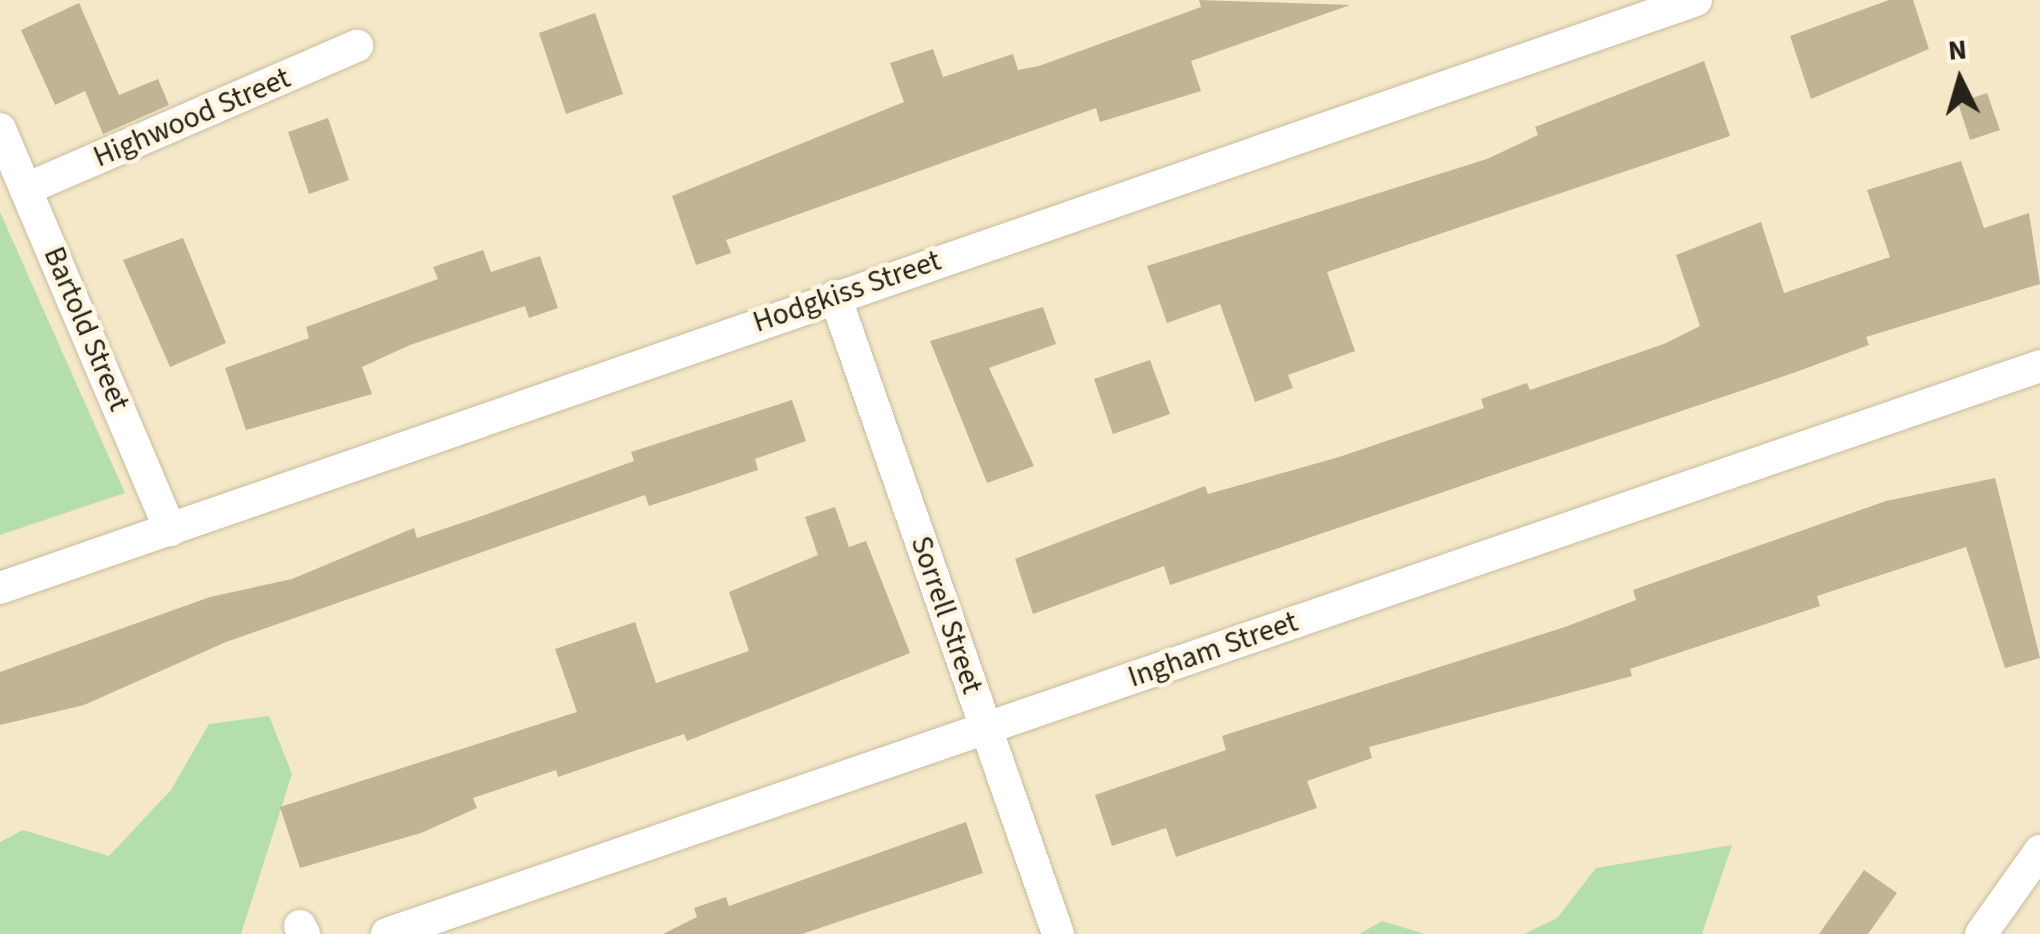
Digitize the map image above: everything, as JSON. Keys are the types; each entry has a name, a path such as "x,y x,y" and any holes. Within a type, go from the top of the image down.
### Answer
{"street":[{"name":"Hodgkiss Street","path":"0,588 1696,0"},
{"name":"Highwood Street","path":"26,190 357,46"},
{"name":"Bartold Street","path":"0,129 170,530"},
{"name":"Sorrell Street","path":"835,296 1058,934"},
{"name":"Ingham Street","path":"386,934 2040,366"},
{"path":"1981,934 2040,851"}],"green space":[{"path":"0,212 125,493 0,535"},
{"path":"269,716 292,774 241,934 0,934 0,842 23,830 109,856 171,790 209,724"},
{"path":"1732,845 1702,934 1524,934 1557,918 1596,868"},
{"path":"1382,921 1425,934 1359,934"}],"building":[{"path":"1199,0 1350,5 1191,61 1201,91 1100,122 1096,108 726,240 731,253 696,265 672,196 904,102 890,63 933,49 943,77 1013,54 1018,70 1039,66 1201,7"},
{"path":"1889,0 1913,0 1929,49 1811,99 1790,36"},
{"path":"79,3 119,95 158,79 169,105 103,134 85,91 55,105 21,30"},
{"path":"595,13 623,94 566,114 539,33"},
{"path":"1704,61 1730,136 1327,272 1355,351 1288,375 1293,388 1255,402 1220,304 1167,323 1147,266 1487,159 1538,135 1535,127"},
{"path":"1987,93 2000,130 1970,140 1958,103"},
{"path":"328,118 349,180 309,194 288,132"},
{"path":"1961,161 1984,228 2029,213 2040,284 1866,337 1869,345 1796,372 1170,585 1164,566 1033,614 1015,559 1205,486 1208,494 1339,457 1484,408 1481,399 1527,383 1530,390 1664,344 1700,326 1676,255 1761,222 1784,293 1890,257 1867,190"},
{"path":"183,238 226,343 170,367 123,260"},
{"path":"483,250 491,272 540,256 558,308 529,318 525,306 410,345 362,367 372,394 246,430 225,368 309,338 306,327 438,279 433,267"},
{"path":"1043,307 1056,344 989,368 1034,466 987,483 930,341"},
{"path":"1150,360 1170,414 1113,434 1094,379"},
{"path":"792,400 806,441 755,459 758,470 649,506 645,495 226,642 84,705 0,725 0,672 210,597 292,579 414,528 417,538 482,516 634,461 631,452"},
{"path":"1995,478 2040,658 2005,668 1966,547 1817,596 1820,606 1630,669 1632,676 1369,747 1372,758 1307,781 1317,808 1176,857 1166,828 1112,846 1095,795 1226,750 1222,736 1565,627 1636,600 1633,590 1886,501"},
{"path":"835,507 849,547 866,541 910,653 687,741 684,734 558,777 556,770 473,798 477,808 421,833 300,868 280,807 577,712 555,649 635,622 656,683 749,651 729,592 818,555 805,517"},
{"path":"966,822 983,873 802,934 663,934 697,917 694,908 726,897 729,906"},
{"path":"1864,870 1897,893 1868,934 1819,934"}]}
